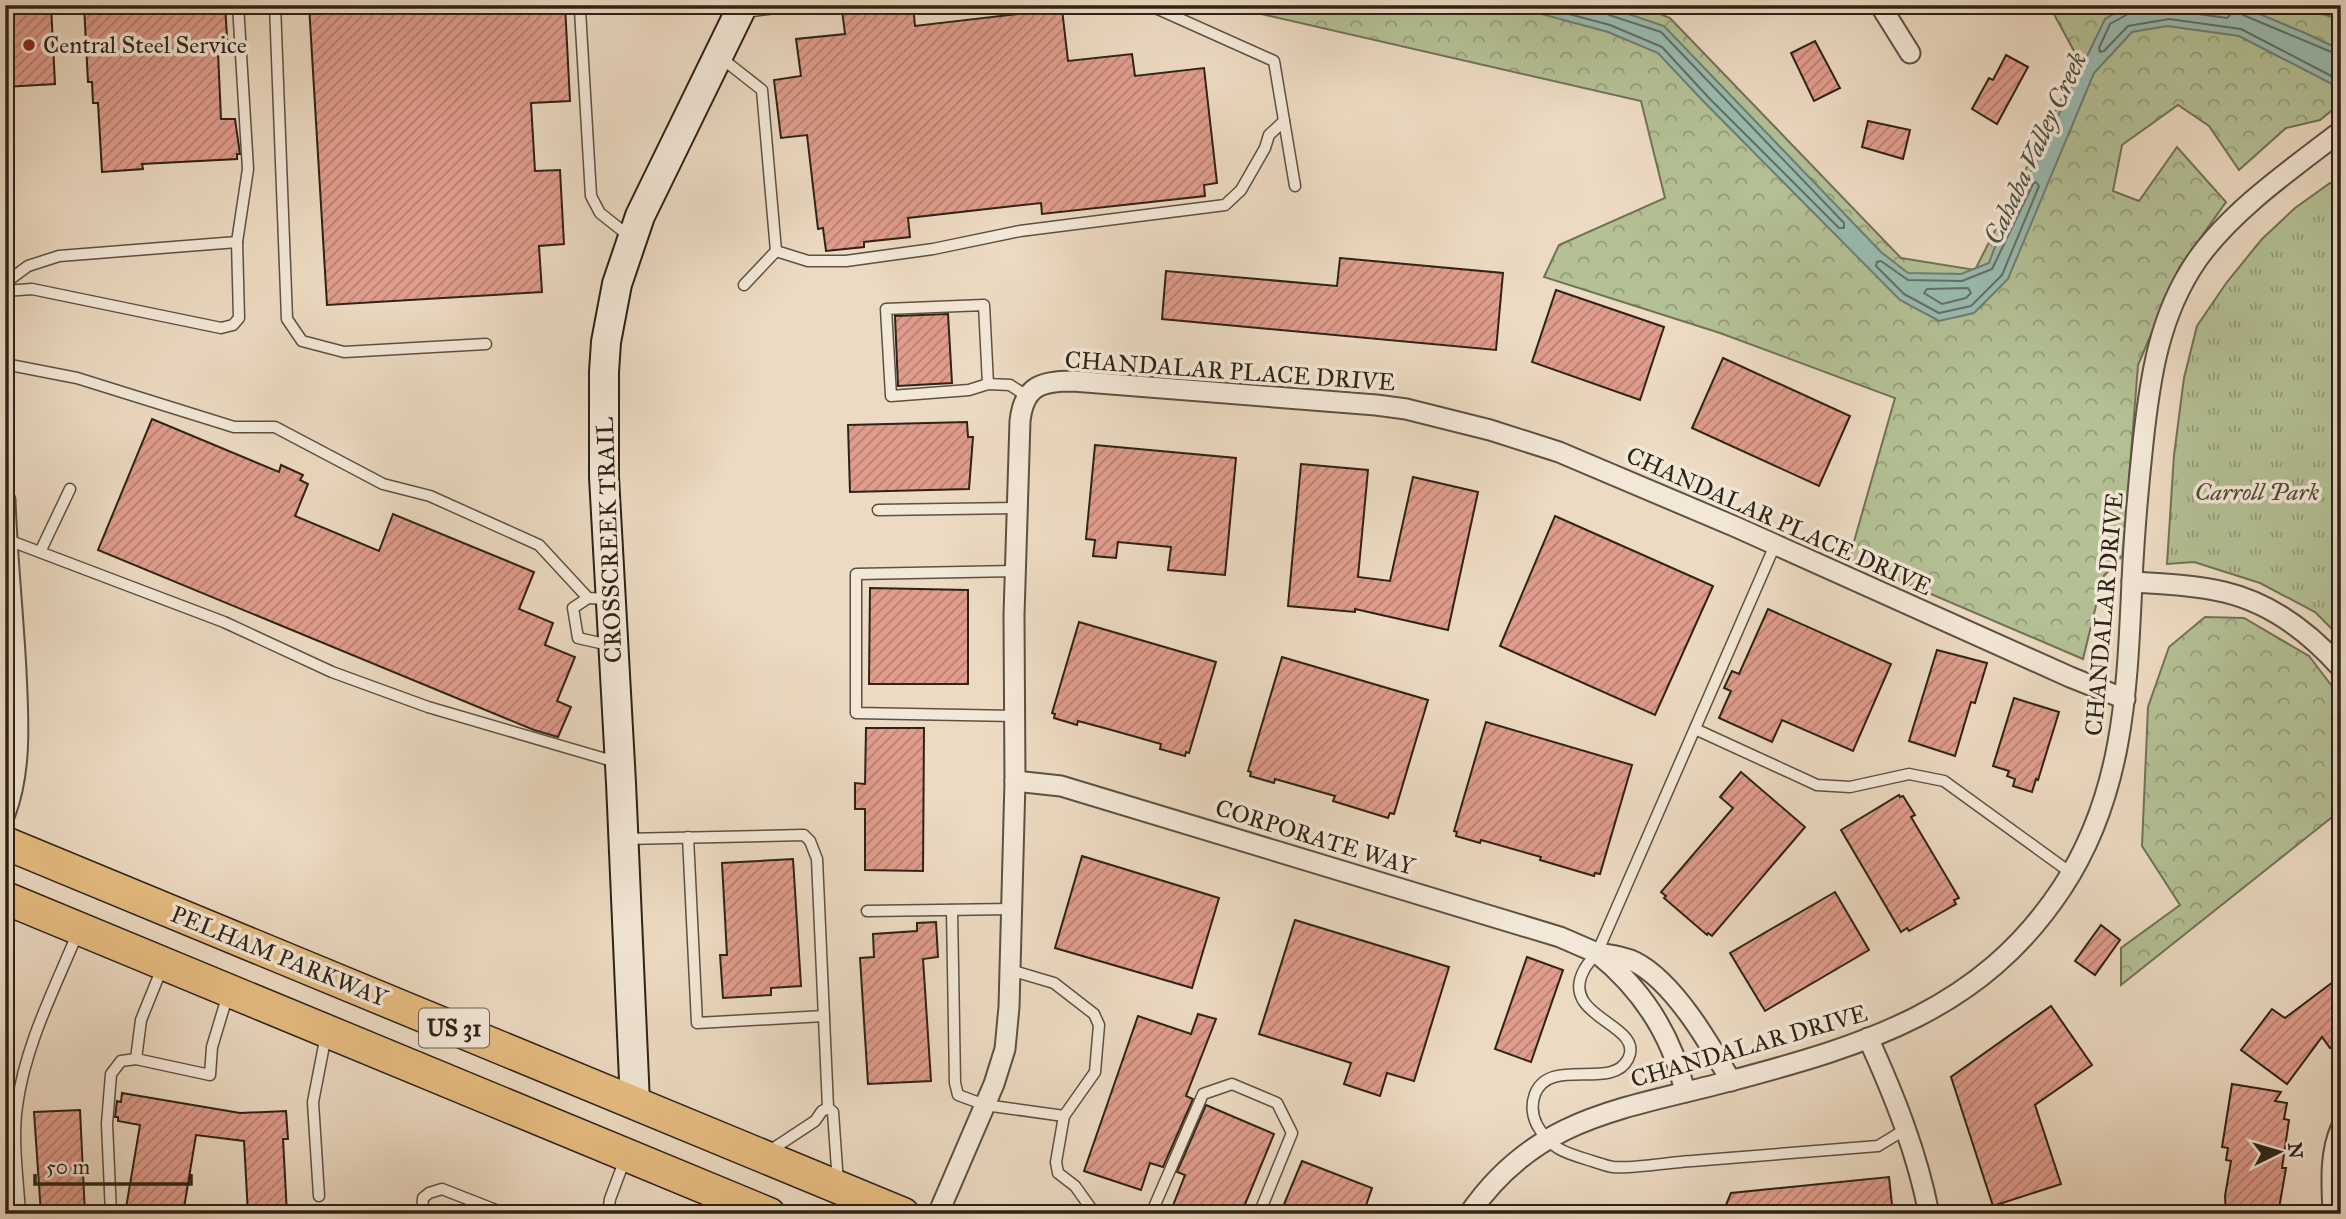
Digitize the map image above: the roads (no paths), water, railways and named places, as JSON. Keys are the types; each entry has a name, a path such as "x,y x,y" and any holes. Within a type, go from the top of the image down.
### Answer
{"main road":[{"name":"PELHAM PARKWAY","path":"5,843 899,1213"},
{"name":"PELHAM PARKWAY","path":"5,898 769,1214"},
{"path":"627,1155 635,1103"}],"street":[{"path":"1880,5 1910,53"},
{"name":"CROSSCREEK TRAIL","path":"635,1103 613,646 599,598 606,342 617,284 632,239 657,178 742,9"},
{"name":"CHANDALAR DRIVE","path":"1478,1211 1483,1192 1508,1166 1545,1139 1598,1115 1850,1046 1920,1016 2000,962 2034,926 2071,873 2106,796 2116,761 2130,652 2140,479 2153,364 2160,336 2183,281 2211,241 2259,197 2336,134"},
{"name":"CHANDALAR PLACE DRIVE","path":"1027,396 1034,388 1045,383 1073,381 1376,405 1406,409 1537,443 2125,699"},
{"path":"938,1214 994,1084 1005,1049 1015,781 1017,508 1021,408 1027,396"},
{"path":"5,500 11,729 16,764 8,787 5,814"},
{"path":"2132,582 2214,590 2251,602 2292,623 2312,638 2341,668"},
{"name":"CORPORATE WAY","path":"1015,781 1061,786 1087,793 1560,937 1597,953 1615,967 1651,1010 1670,1043 1685,1092"},
{"name":"CORPORATE WAY","path":"1597,953 1625,957 1658,978 1703,1036 1731,1080"},
{"path":"1868,1038 1906,1129 1924,1187 1929,1214"},
{"path":"2333,1214 2331,1172 2341,1128"}],"lane":[{"path":"5,291 32,289 221,328 233,325 239,318 237,242 248,169 238,5"},
{"path":"275,5 287,318 302,341 344,352 486,344"},
{"path":"742,9 800,5"},
{"path":"1149,5 1274,61 1295,186"},
{"path":"580,10 591,196 600,213 632,239"},
{"path":"718,56 762,90 776,251 744,285"},
{"path":"776,251 808,261 846,261 933,249 1020,231 1224,205 1241,190 1265,148 1269,135 1284,121"},
{"path":"5,283 28,266 58,256 237,242"},
{"path":"988,384 984,305 886,309 891,396 969,390 988,384 1010,385 1027,396"},
{"path":"5,364 77,378 234,427 275,427 383,484 430,496 539,545 599,598 573,608 578,638 613,646"},
{"path":"40,552 69,488"},
{"path":"877,510 1017,508"},
{"path":"8,540 224,622 332,672 428,707 620,763"},
{"path":"1775,545 1597,953 1584,971 1580,985 1583,1001 1594,1014 1622,1031 1629,1044 1630,1055 1625,1065 1605,1073 1559,1076 1546,1080 1537,1090 1532,1105 1534,1119 1545,1139 1564,1153 1612,1167 1878,1146 1906,1129"},
{"path":"1015,716 856,713 856,574 1016,571"},
{"path":"1695,729 1817,785 1850,787 1909,774 1944,781 2071,873"},
{"path":"624,839 804,835 810,841 817,859 828,1108 832,1112 838,1187"},
{"path":"688,836 697,1023 824,1016"},
{"path":"867,911 1012,909"},
{"path":"952,910 955,1083 958,1095 985,1105 1064,1116"},
{"path":"20,1214 15,1140 17,1104 34,1037 79,929"},
{"path":"136,1059 141,1020 164,964"},
{"path":"1010,970 1054,983 1094,1014 1099,1025 1096,1072 1064,1116 1056,1162 1058,1173 1075,1186 1095,1214"},
{"path":"111,1214 107,1124 111,1074 121,1061 136,1059 210,1075 212,1047 229,990"},
{"path":"319,1196 313,1102 327,1031"},
{"path":"1152,1214 1203,1094 1232,1084 1277,1103 1292,1133 1259,1214"},
{"path":"762,1156 815,1121 822,1111 828,1108"},
{"path":"608,1214 610,1199 627,1155"},
{"path":"422,1214 422,1198 442,1189 506,1214"}],"water":[{"path":"1508,5 1602,5 1664,26 1881,252 1908,273 1961,274 1989,263 2105,19 2122,9 2143,5 2238,5 2341,50 2341,91 2239,36 2167,26 2132,32 2094,73 2008,279 1974,313 1939,321 1900,300 1658,53 1608,32"}],"place":[{"name":"Central Steel Service","path":"29,45"}],"water label":[{"name":"Cahaba Valley Creek","path":"2035,148"}],"park label":[{"name":"Carroll Park","path":"2257,492"}]}
